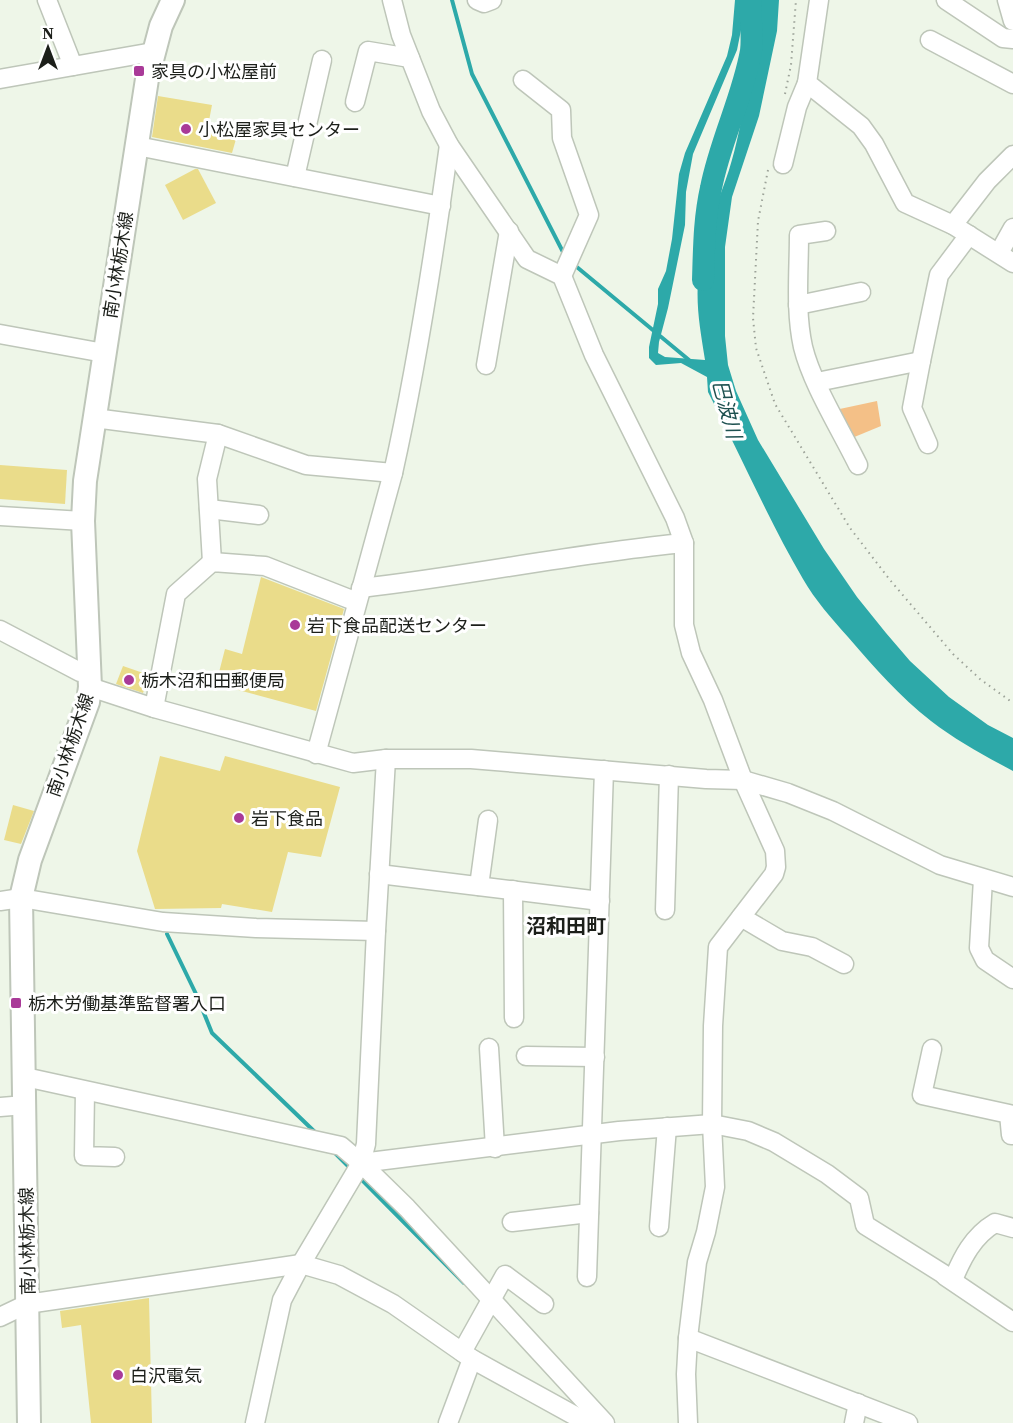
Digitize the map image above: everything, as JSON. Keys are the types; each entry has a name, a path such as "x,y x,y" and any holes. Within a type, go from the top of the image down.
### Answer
{"main road":[{"name":"南小林栃木線","path":"29,1423 25,1077 10,900 30,860 88,702 90,679 83,521 85,481 153,52 161,26 173,0"}],"street":[{"path":"47,0 73,66"},
{"path":"392,0 410,58 431,111 449,145 527,259 562,276 594,355 675,518 684,543 684,625 691,653 713,700 743,780 775,851 774,874 718,947 713,1026 712,1124 715,1187 697,1262 688,1338 686,1374 688,1423"},
{"path":"477,0 484,3 492,0"},
{"path":"783,164 797,107 807,83 819,0"},
{"path":"946,0 1003,38 1013,39"},
{"path":"1007,0 1013,21"},
{"path":"930,40 1013,84"},
{"path":"355,102 368,51 410,58"},
{"path":"0,78 153,52"},
{"path":"295,177 322,60"},
{"path":"523,80 561,110 562,138 589,215 562,276"},
{"path":"807,83 861,126 874,144 905,203 952,225 1006,258 1013,228"},
{"path":"316,754 393,473 429,282 449,145"},
{"path":"137,146 441,206"},
{"path":"952,225 987,180 1013,155"},
{"path":"486,365 509,231"},
{"path":"826,231 799,235 798,305 803,347 817,382 858,465"},
{"path":"928,444 912,408 921,361 939,275 969,235"},
{"path":"798,305 861,292"},
{"path":"0,334 104,353"},
{"path":"817,382 921,361"},
{"path":"94,418 218,434 306,465 393,473"},
{"path":"212,562 207,479 218,434"},
{"path":"209,509 259,515"},
{"path":"0,516 83,521"},
{"path":"154,708 176,594 212,562 265,566 359,595 639,547 684,543"},
{"path":"0,630 90,679 154,708 353,764 386,759 471,759 706,780 743,780 788,793 832,810 940,865 1013,887"},
{"path":"255,1423 282,1300 300,1264 361,1163 366,1144 386,759"},
{"path":"587,1277 604,770"},
{"path":"665,910 669,776"},
{"path":"479,886 488,820"},
{"path":"379,874 600,901"},
{"path":"983,879 978,948 985,960 1013,979"},
{"path":"513,890 514,1018"},
{"path":"10,900 163,922 256,928 376,931"},
{"path":"741,917 782,941 812,947 844,964"},
{"path":"489,1048 495,1148"},
{"path":"932,1049 922,1095 1010,1114 1011,1135 1013,1135"},
{"path":"526,1056 595,1057"},
{"path":"25,1077 341,1146 407,1208 605,1423"},
{"path":"86,1090 84,1156 115,1158"},
{"path":"0,1107 25,1105"},
{"path":"361,1163 668,1127 712,1124 748,1131 774,1142 827,1174 859,1198 865,1225 953,1280"},
{"path":"659,1227 668,1127"},
{"path":"512,1222 590,1213"},
{"path":"953,1280 963,1255 982,1232 995,1223 1013,1228"},
{"path":"0,1317 27,1304 300,1264 339,1275 393,1304 467,1355 580,1421"},
{"path":"448,1423 467,1355 505,1275 544,1304"},
{"path":"953,1280 945,1276 1013,1322"},
{"path":"688,1338 908,1423"},
{"path":"854,1423 858,1403"}],"shaded area":[{"path":"877,401 881,426 852,438 835,410"}],"water":[{"path":"735,0 747,0 737,50 693,154 686,192 685,225 658,353 665,357 705,360 698,305 701,257 737,142 756,48 760,0 779,0 777,31 759,116 732,197 725,247 725,336 728,365 736,391 758,440 824,549 857,597 910,661 949,697 988,725 1013,738 1013,771 961,742 931,721 898,692 868,659 824,609 803,579 708,392 707,377 681,363 656,365 649,358 649,347 658,304 658,289 666,271 672,239 679,174 685,153 727,56 732,35"}],"building":[{"name":"小松屋家具センター","path":"158,96 212,105 208,126 238,132 232,153 152,137"},
{"name":"小松屋家具センター","path":"198,169 216,203 183,220 165,185"},
{"path":"0,465 67,470 65,504 0,499"},
{"name":"岩下食品配送センター","path":"261,577 344,609 316,711 216,684 225,649 242,654"},
{"path":"123,666 149,675 143,693 116,684"},
{"name":"岩下食品","path":"160,756 220,771 225,756 340,787 321,857 288,852 272,912 222,904 221,908 155,909 137,851"},
{"path":"13,805 34,811 21,844 4,840"},
{"name":"白沢電気","path":"149,1298 152,1423 91,1423 81,1325 62,1328 60,1311"}],"waterway":[{"path":"452,0 472,74 565,256"},
{"name":"巴波川","path":"703,280 704,245 711,188 743,85 751,51 750,0"},
{"path":"572,263 689,360"},
{"path":"167,934 212,1033 317,1134"},
{"path":"334,1152 350,1168"},
{"path":"360,1178 464,1283"}],"place":[{"name":"家具の小松屋前","path":"139,71"},
{"name":"小松屋家具センター","path":"186,129"},
{"name":"岩下食品配送センター","path":"295,625"},
{"name":"栃木沼和田郵便局","path":"129,680"},
{"name":"岩下食品","path":"239,818"},
{"name":"栃木労働基準監督署入口","path":"16,1003"},
{"name":"白沢電気","path":"118,1375"}],"district":[{"name":"沼和田町","path":"566,926"}]}
